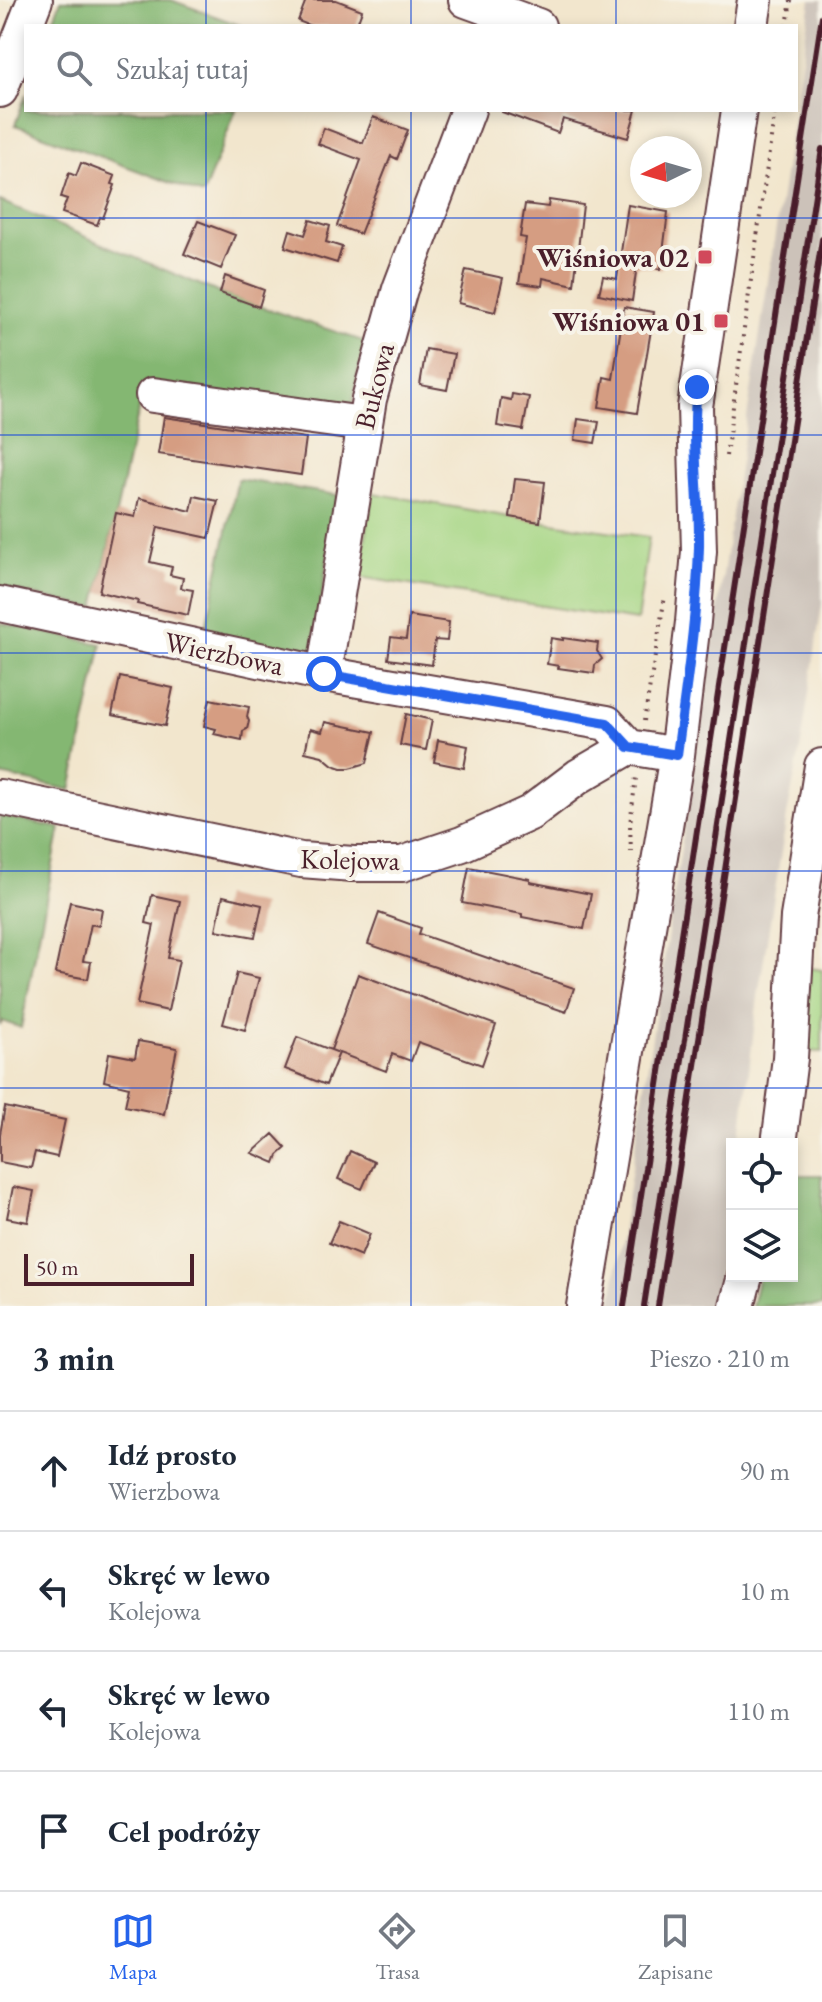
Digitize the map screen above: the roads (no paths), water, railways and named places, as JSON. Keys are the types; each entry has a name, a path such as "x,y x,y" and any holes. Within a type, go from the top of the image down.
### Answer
{"street":[{"path":"26,24 35,0"},
{"path":"466,0 502,20 526,24"},
{"path":"751,24 755,0"},
{"path":"0,90 24,28"},
{"name":"Bukowa","path":"324,674 363,424 400,289 467,112"},
{"path":"584,1306 677,755 699,551 695,407 739,112"},
{"path":"153,395 363,424"},
{"name":"Wierzbowa","path":"0,604 324,674 607,723 636,735"},
{"path":"636,735 677,755"},
{"name":"Kolejowa","path":"0,797 301,860 402,864 462,844 530,813 636,735"},
{"path":"780,1138 790,1058 798,917 822,766"},
{"path":"737,1306 743,1282"}],"railway":[{"path":"624,1306 822,16"},
{"path":"644,1306 822,149"},
{"path":"658,1306 822,239"}],"place":[{"name":"Wiśniowa 02","path":"705,257"},
{"name":"Wiśniowa 01","path":"721,321"}]}
